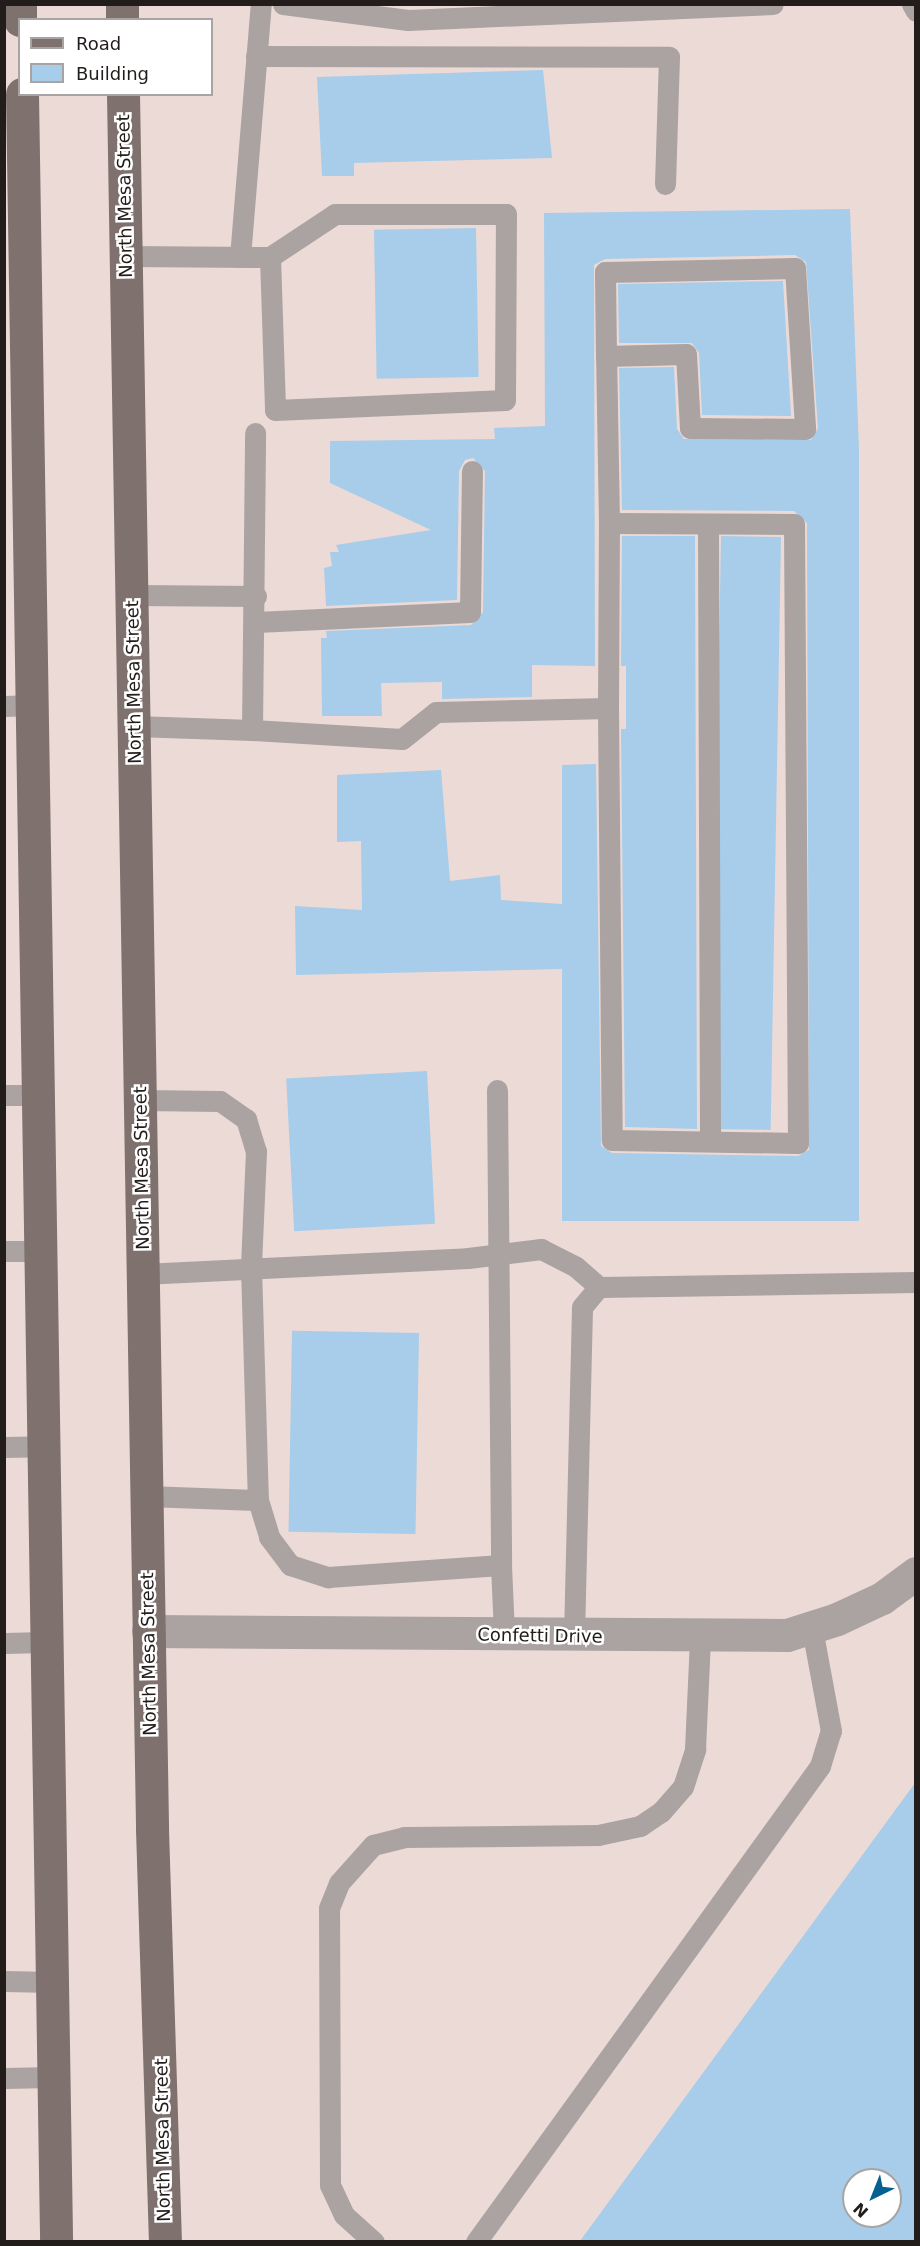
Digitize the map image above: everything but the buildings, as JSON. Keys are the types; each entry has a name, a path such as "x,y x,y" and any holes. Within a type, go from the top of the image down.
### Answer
{"main road":[{"path":"22,96 16,370 19,706 40,1095 45,1642 56,2241"},
{"name":"North Mesa Street","path":"123,96 133,595 148,1631 165,2241"}],"street":[{"name":"Confetti Drive","path":"148,1631 700,1638 787,1635 812,1628 882,1598 915,1573"}],"lane":[{"path":"4,5 11,4"},
{"path":"240,257 261,4"},
{"path":"283,4 408,20 773,4"},
{"path":"912,4 915,11"},
{"path":"256,56 669,57 665,184"},
{"path":"125,256 270,257 335,214 506,214 505,400 275,410 270,257"},
{"path":"606,356 686,354 690,428 805,429 795,268 604,272 609,523 608,708 612,1140 798,1143 794,524 609,523"},
{"path":"252,730 256,622 255,433"},
{"path":"256,622 470,612 472,471"},
{"path":"708,524 710,1141"},
{"path":"133,595 256,596"},
{"path":"135,726 402,739 436,712 608,708"},
{"path":"497,1090 497,1254 504,1635"},
{"path":"4,1095 40,1095"},
{"path":"141,1100 220,1101 246,1119 256,1151 251,1267 258,1500 269,1537 290,1565 327,1577 501,1565"},
{"path":"143,1274 497,1254 541,1249 576,1267 599,1287 915,1282"},
{"path":"4,1251 41,1251"},
{"path":"574,1636 582,1307 599,1287"},
{"path":"4,1447 43,1446"},
{"path":"147,1496 258,1500"},
{"path":"476,2241 820,1766 831,1731 812,1628"},
{"path":"374,2241 344,2215 330,2186 329,1908 339,1883 373,1845 404,1837 598,1835 640,1826 661,1812 683,1786 695,1749 700,1638"},
{"path":"4,1642 45,1642"},
{"path":"4,1981 52,1982"},
{"path":"4,2078 53,2077"}]}
